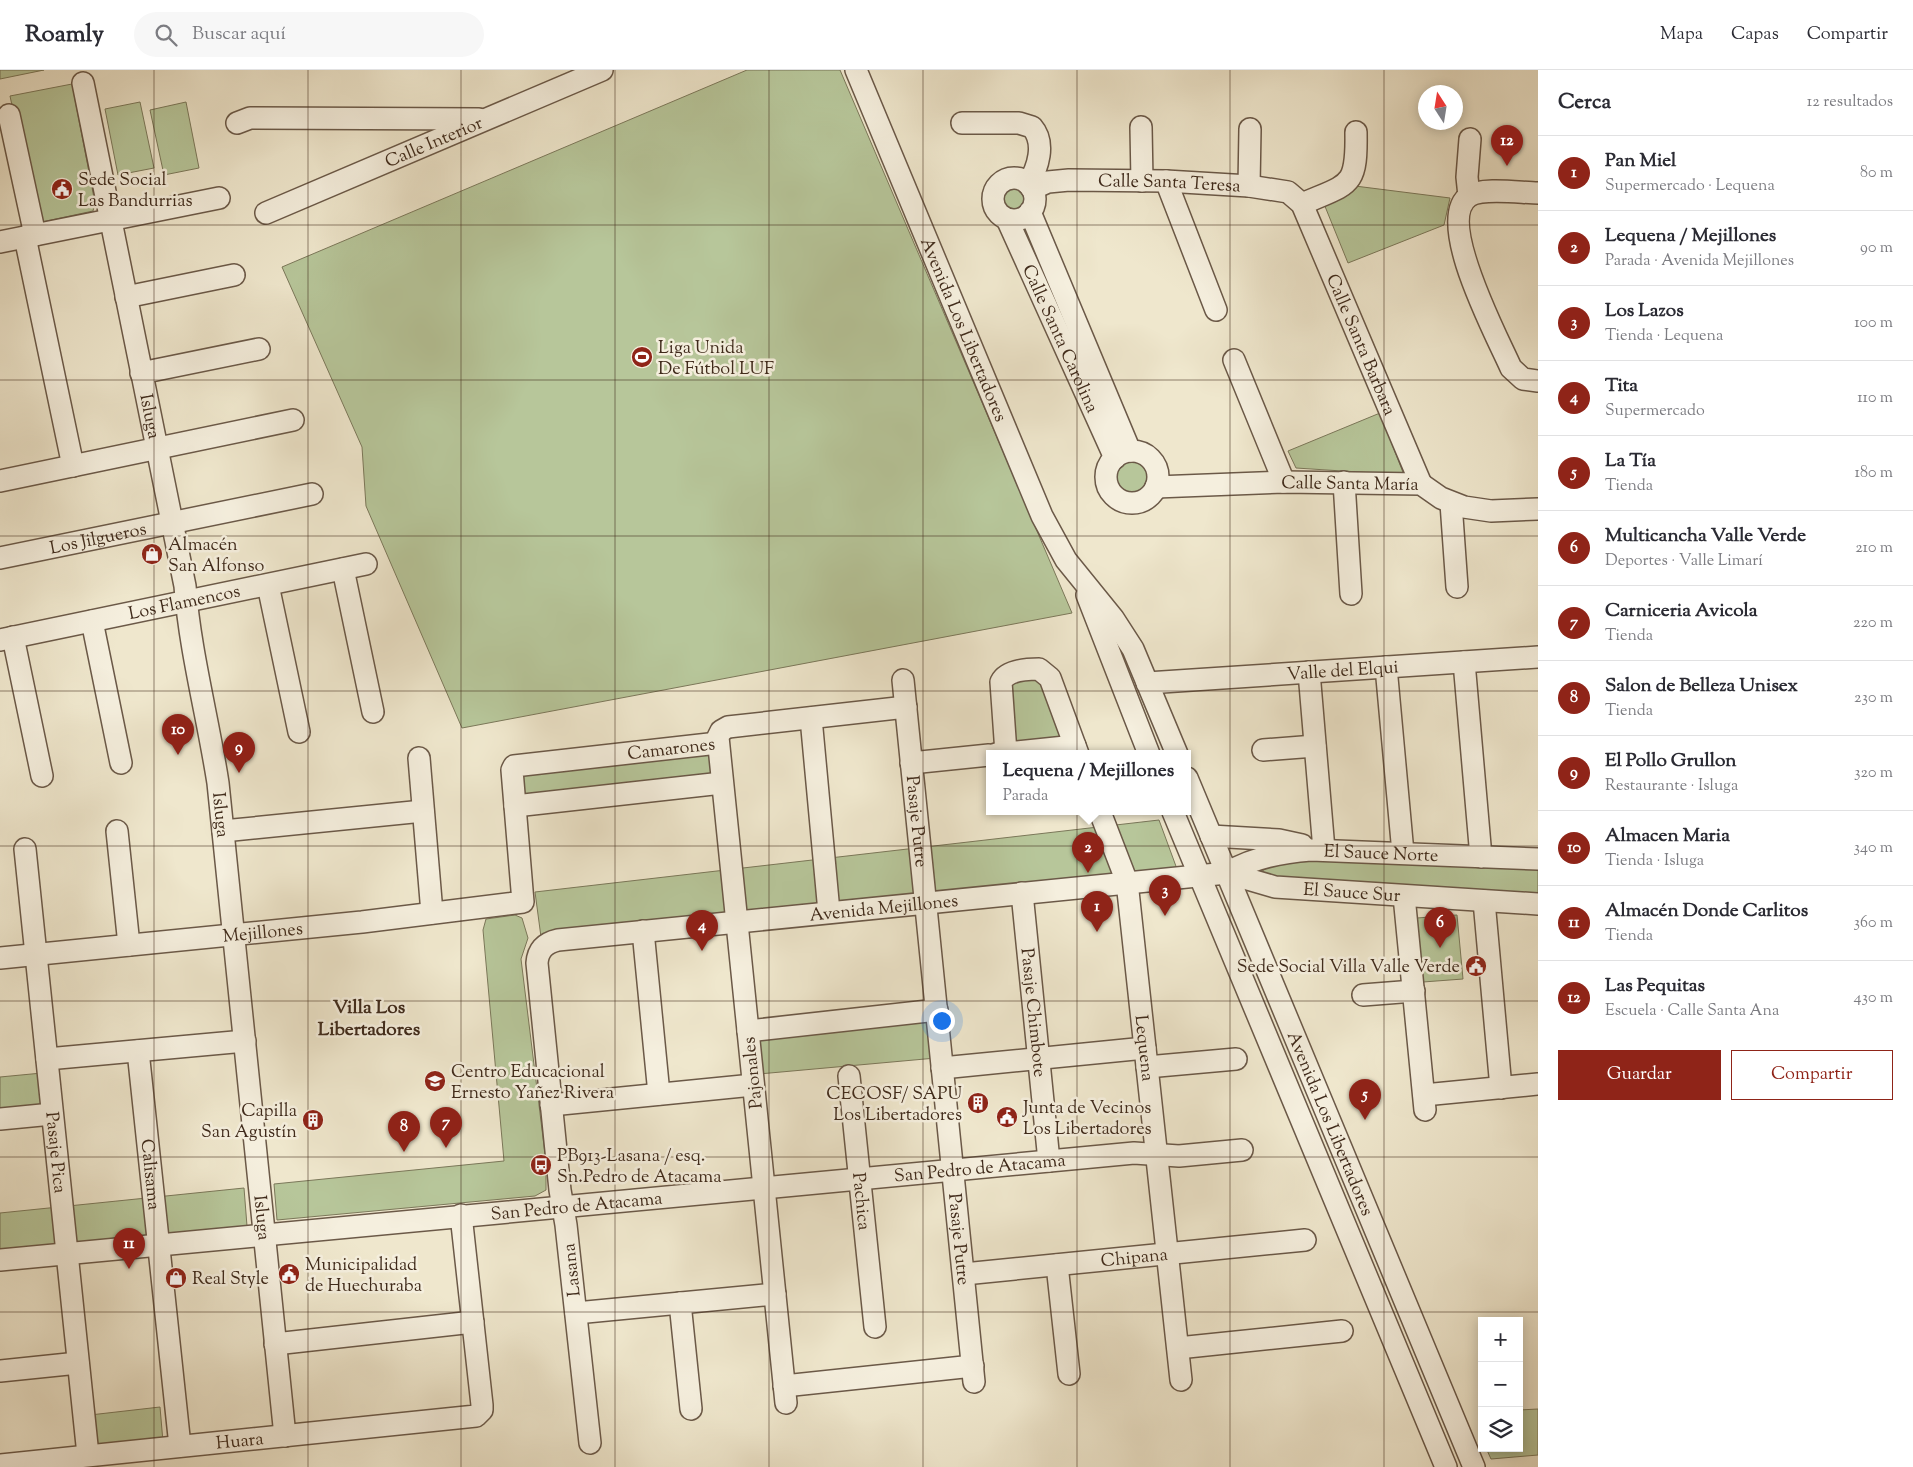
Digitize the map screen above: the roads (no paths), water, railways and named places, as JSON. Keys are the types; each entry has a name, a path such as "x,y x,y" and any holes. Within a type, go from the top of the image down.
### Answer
{"street":[{"name":"Calle Interior","path":"266,213 602,70"},
{"name":"Avenida Los Libertadores","path":"856,70 1042,516 1066,560 1123,633 1133,649 1175,750"},
{"name":"Isluga","path":"83,83 172,523 213,751 234,935 285,1436"},
{"path":"9,115 73,466"},
{"path":"237,123 250,118 486,119"},
{"path":"962,123 1018,123 1032,127 1038,138 1038,163 1030,186"},
{"path":"1141,127 1142,181"},
{"path":"1249,186 1250,129"},
{"path":"1302,204 1340,187 1352,177 1356,164 1356,132"},
{"path":"1469,196 1467,177 1470,139"},
{"path":"1010,178 1017,178 1030,186 1035,200 1030,212 1020,219 1007,219 996,211 993,204 994,191 1004,181 1010,178"},
{"name":"Calle Santa Teresa","path":"1030,186 1059,181 1166,181 1249,186 1288,192 1302,204"},
{"path":"1166,181 1216,310"},
{"path":"1530,380 1511,368 1465,262 1460,208 1469,196 1483,192 1538,193"},
{"path":"0,242 219,198"},
{"name":"Calle Santa Barbara","path":"1302,204 1420,484"},
{"name":"Calle Santa Carolina","path":"1030,212 1122,454"},
{"name":"Calle Santa Carolina","path":"1007,219 1122,454"},
{"path":"126,297 234,275"},
{"path":"142,373 259,349"},
{"path":"1234,360 1284,482"},
{"path":"0,481 293,420"},
{"path":"1139,452 1153,462 1158,478 1156,486 1145,499 1137,502 1121,500 1109,488 1106,480 1110,464 1122,454 1139,452"},
{"name":"Calle Santa María","path":"1156,486 1284,482 1420,484 1451,503 1477,510 1538,509"},
{"path":"1344,482 1351,594"},
{"name":"Los Jilgueros","path":"0,558 312,494"},
{"path":"1451,503 1457,587"},
{"name":"Los Flamencos","path":"7,639 366,564"},
{"path":"343,569 373,712"},
{"name":"Avenida Los Libertadores","path":"1083,583 1100,631 1148,750"},
{"path":"268,585 299,732"},
{"path":"92,621 121,763"},
{"path":"7,639 42,776"},
{"name":"Valle del Elqui","path":"1147,683 1538,657"},
{"path":"1464,662 1481,857"},
{"path":"1386,667 1403,853"},
{"path":"997,750 1001,682 1011,673 1035,669 1044,671 1050,678 1077,750"},
{"path":"1211,836 1289,841 1317,850 1315,746 1309,672"},
{"name":"Pasaje Putre","path":"785,1395 974,1374 903,680"},
{"name":"Camarones","path":"515,806 512,770 514,766 718,744 719,734 728,727 906,707"},
{"path":"811,718 829,912"},
{"name":"Pajonales","path":"718,744 785,1395"},
{"path":"1264,750 1315,746"},
{"path":"911,763 986,755"},
{"path":"419,758 432,913"},
{"path":"515,806 722,783"},
{"name":"Avenida Los Libertadores","path":"1191,788 1474,1467"},
{"name":"Mejillones","path":"0,958 234,935 523,902 515,806"},
{"path":"223,831 423,811"},
{"name":"Lequena","path":"1101,815 1127,882 1182,1380"},
{"name":"Avenida Los Libertadores","path":"1174,815 1446,1467"},
{"path":"117,831 129,945"},
{"name":"Pasaje Pica","path":"25,849 88,1456"},
{"name":"El Sauce Norte","path":"1227,873 1253,861 1285,853 1317,850 1538,859"},
{"name":"Avenida Mejillones","path":"542,948 558,940 1227,873"},
{"name":"El Sauce Sur","path":"1227,873 1275,887 1538,904"},
{"name":"Pasaje Chimbote","path":"1022,893 1049,1161"},
{"path":"1404,896 1425,1103 1501,1088 1538,1084"},
{"path":"1484,901 1501,1088"},
{"path":"643,931 659,1094"},
{"name":"Lasana","path":"542,948 537,963 551,1105 590,1443"},
{"path":"1362,995 1414,992"},
{"path":"748,1031 936,1010"},
{"path":"47,1059 245,1041"},
{"name":"Calisama","path":"138,1050 180,1446"},
{"path":"942,1068 1038,1059 1236,1059"},
{"name":"Pachica","path":"850,1076 875,1327"},
{"path":"551,1105 753,1085"},
{"path":"0,1119 52,1114"},
{"name":"San Pedro de Atacama","path":"0,1260 1134,1153 1179,1156 1242,1150"},
{"path":"275,1344 473,1322 461,1216"},
{"name":"Chipana","path":"964,1274 1305,1240"},
{"path":"1057,1265 1069,1374"},
{"path":"576,1313 774,1294"},
{"path":"680,1303 691,1408"},
{"name":"Huara","path":"0,1464 472,1418 479,1414 482,1405 473,1322"},
{"path":"1178,1348 1342,1331"},
{"path":"0,1371 78,1363"}],"place":[{"name":"Las Pequitas","path":"1507,166"},
{"name":"Sede Social Las Bandurrias","path":"62,189"},
{"name":"Liga Unida De Fútbol LUF","path":"642,357"},
{"name":"Almacén San Alfonso","path":"152,554"},
{"name":"Almacen Maria","path":"178,755"},
{"name":"El Pollo Grullon","path":"239,773"},
{"name":"Lequena / Mejillones","path":"1088,873"},
{"name":"Los Lazos","path":"1165,916"},
{"name":"Pan Miel","path":"1097,932"},
{"name":"Multicancha Valle Verde","path":"1440,948"},
{"name":"Tita","path":"702,951"},
{"name":"Sede Social Villa Valle Verde","path":"1476,966"},
{"name":"Centro Educacional Ernesto Yañez Rivera","path":"435,1081"},
{"name":"CECOSF/ SAPU Los Libertadores","path":"978,1103"},
{"name":"Junta de Vecinos Los Libertadores","path":"1007,1117"},
{"name":"Capilla San Agustín","path":"313,1120"},
{"name":"La Tía","path":"1365,1120"},
{"name":"Carniceria Avicola","path":"446,1148"},
{"name":"Salon de Belleza Unisex","path":"404,1152"},
{"name":"PB913-Lasana / esq. Sn.Pedro de Atacama","path":"541,1165"},
{"name":"Almacén Donde Carlitos","path":"129,1269"},
{"name":"Municipalidad de Huechuraba","path":"289,1274"},
{"name":"Real Style","path":"176,1278"}],"district":[{"name":"Villa Los Libertadores","path":"369,1017"}]}
